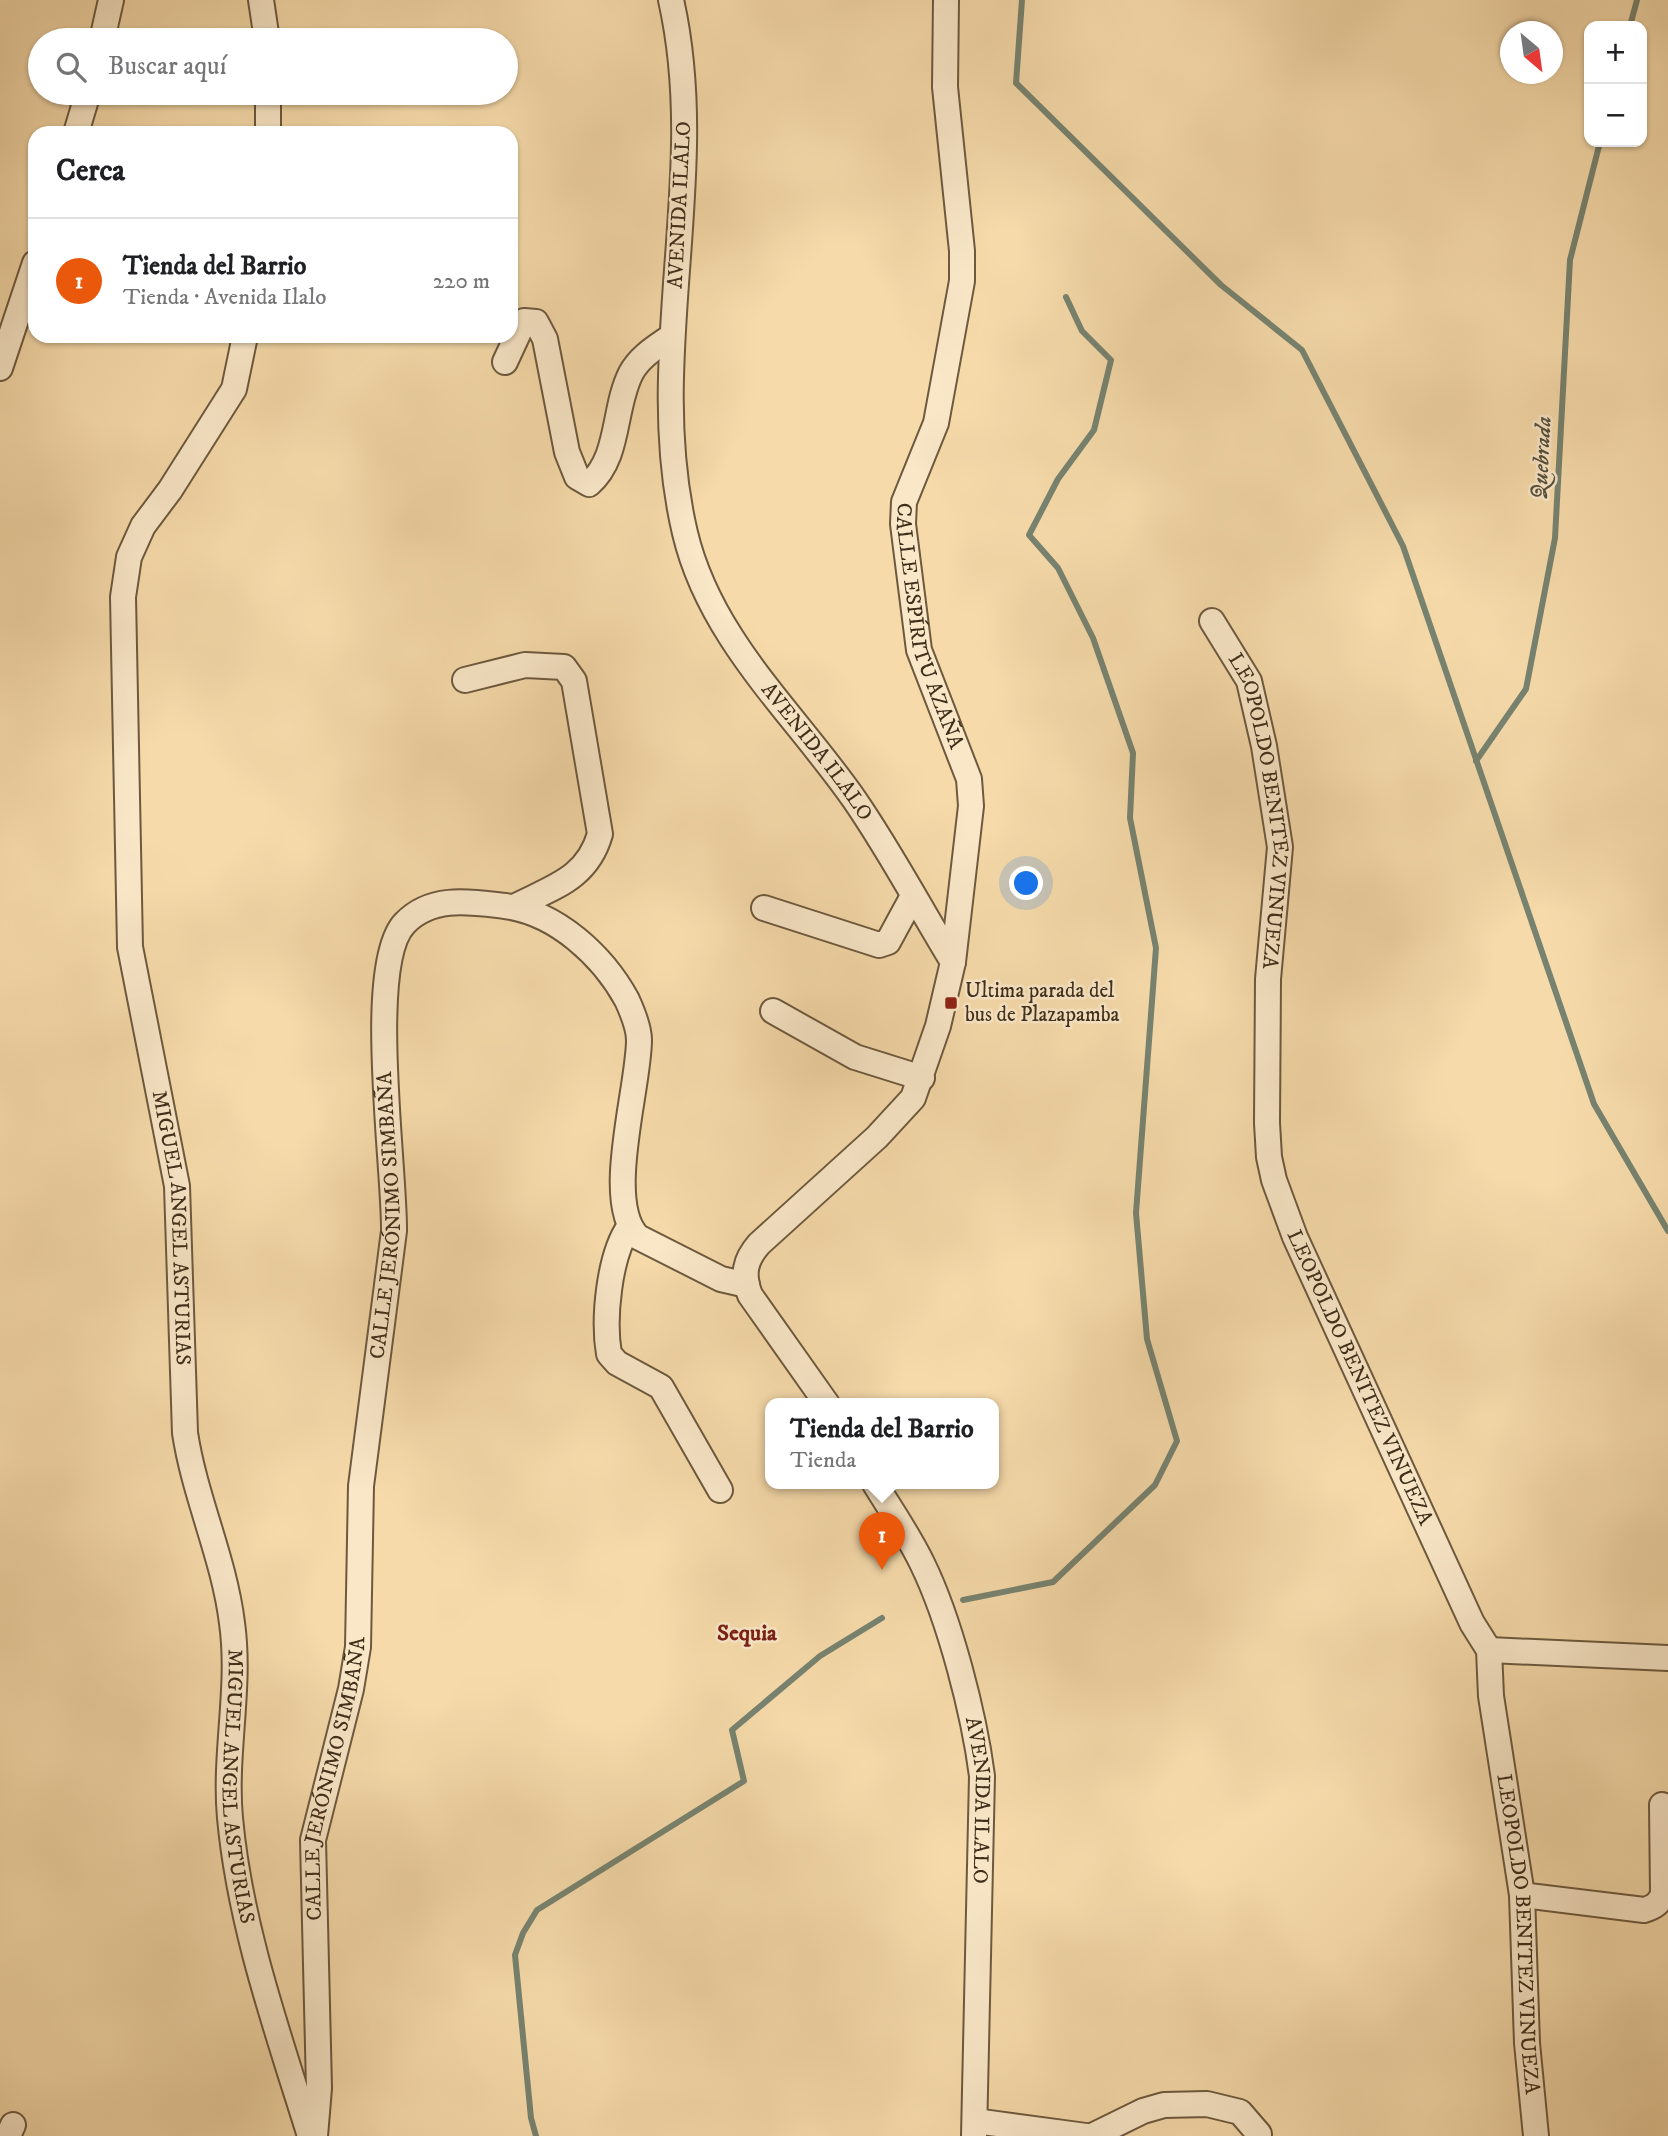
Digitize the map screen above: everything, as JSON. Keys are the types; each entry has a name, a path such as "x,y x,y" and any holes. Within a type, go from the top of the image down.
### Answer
{"street":[{"path":"104,28 110,0"},
{"path":"261,0 265,28"},
{"name":"AVENIDA ILALO","path":"671,0 682,68 686,157 672,336 672,439 684,531 692,558 721,624 854,800 953,962"},
{"name":"CALLE ESPÍRITU AZAÑA","path":"946,0 945,87 962,251 962,281 936,423 904,502 903,524 919,650 969,779 971,806 953,962"},
{"path":"78,126 84,105"},
{"path":"268,105 268,126"},
{"path":"0,368 28,284"},
{"path":"518,334 524,321 536,322 545,339 567,452 577,477 589,484 602,473 631,373 645,355 672,336"},
{"name":"MIGUEL ANGEL ASTURIAS","path":"243,343 233,389 170,490 150,515 129,557 121,632 130,947 177,1186 185,1433 190,1461 228,1593 233,1627 230,1816 239,1880 272,2013 313,2136"},
{"path":"505,362 514,343"},
{"name":"LEOPOLDO BENITEZ VINUEZA","path":"1212,621 1249,681 1264,746 1280,847 1268,979 1269,1157 1282,1207 1400,1469 1472,1623 1489,1650 1491,1696 1522,1895 1527,2043 1536,2136"},
{"path":"465,680 526,665 564,667 574,681 600,834 594,855 578,874 514,907"},
{"path":"764,908 879,945 888,942 913,896"},
{"name":"CALLE JERÓNIMO SIMBAÑA","path":"313,2136 319,2088 313,1840 351,1689 358,1647 361,1486 394,1231 383,1018 387,963 396,936 405,922 440,903 463,901 514,907 570,932 618,984 628,1003 639,1038 624,1176 625,1216 629,1227"},
{"path":"823,1398 747,1286 744,1277 750,1255 903,1112 913,1098 922,1078 950,986 953,962"},
{"path":"773,1011 855,1056 922,1078"},
{"path":"720,1490 661,1387 617,1363 610,1354 607,1343 613,1264 618,1243 629,1227 638,1237 721,1279 747,1286"},
{"name":"AVENIDA ILALO","path":"878,1489 922,1562 936,1596 978,1750 981,1798 974,2129"},
{"path":"1489,1650 1668,1658"},
{"path":"1522,1895 1644,1910 1653,1908 1660,1902 1663,1894 1662,1805"},
{"path":"1092,2136 1143,2111 1164,2105 1207,2104 1240,2112 1259,2134"},
{"path":"974,2129 1086,2136"}],"waterway":[{"path":"1022,0 1016,83 1221,285 1302,350 1403,546 1594,1104 1668,1231"},
{"name":"Quebrada","path":"1631,21 1637,0"},
{"name":"Quebrada","path":"1476,761 1526,689 1555,538 1570,260 1599,147"},
{"path":"963,1600 1053,1582 1155,1485 1177,1441 1147,1339 1136,1213 1156,948 1130,818 1133,753 1093,638 1058,568 1029,535 1058,479 1094,430 1111,360 1082,331 1066,297"},
{"path":"536,2136 531,2118 515,1955 523,1933 537,1910 744,1781 732,1730 820,1656 882,1618"}],"place":[{"name":"Ultima parada del bus de Plazapamba","path":"951,1003"},
{"name":"Tienda del Barrio","path":"882,1570"}],"district":[{"name":"Sequia","path":"747,1633"}]}
